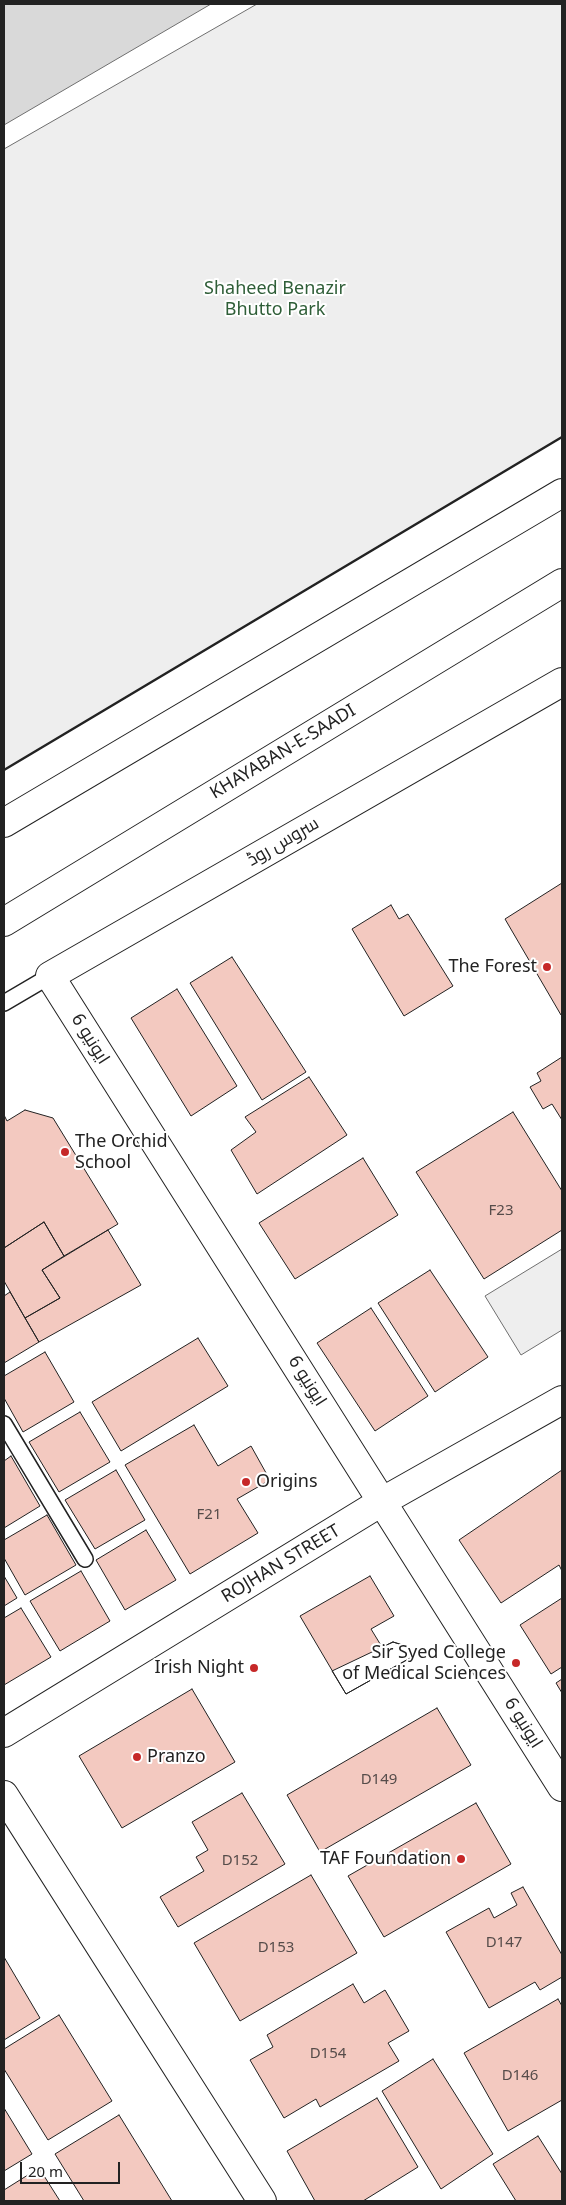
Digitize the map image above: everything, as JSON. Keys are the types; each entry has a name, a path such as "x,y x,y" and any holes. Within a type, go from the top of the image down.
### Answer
{"street":[{"path":"4,823 562,493"},
{"name":"KHAYABAN-E-SAADI","path":"4,922 562,583"},
{"name":"سروس روڈ","path":"50,976 562,682"},
{"name":"ایونیو 6","path":"50,976 562,1787"},
{"name":"ROJHAN STREET","path":"6,1727 383,1501 562,1400"},
{"path":"4,1795 262,2201"}],"lane":[{"name":"سروس روڈ","path":"4,1003 50,976"},
{"path":"4,1424 85,1559"}],"green space":[{"name":"Shaheed Benazir Bhutto Park","path":"257,4 562,4 562,437 4,770 4,149"},
{"path":"562,1249 562,1330 521,1355 485,1296"}],"shaded area":[{"path":"4,4 211,4 4,125"}],"building":[{"name":"The Forest","path":"562,883 562,1014 561,1015 505,919"},
{"path":"391,905 399,919 408,914 453,986 404,1016 352,929"},
{"path":"232,957 306,1072 262,1100 190,983"},
{"path":"177,989 237,1086 191,1116 131,1018"},
{"path":"562,1057 562,1120 552,1104 543,1109 530,1087 541,1081 537,1073"},
{"path":"309,1077 347,1135 257,1194 231,1150 256,1132 245,1117"},
{"path":"25,1110 53,1118 118,1224 64,1256 44,1222 4,1248 4,1115 7,1121"},
{"path":"513,1112 562,1191 562,1230 484,1279 416,1172"},
{"path":"363,1158 398,1215 295,1279 259,1223"},
{"path":"44,1222 64,1256 42,1270 60,1298 25,1318 4,1281 4,1248"},
{"path":"108,1230 141,1285 39,1342 25,1318 60,1298 42,1270"},
{"path":"430,1270 488,1357 435,1392 378,1303"},
{"path":"10,1292 39,1342 4,1363 4,1296"},
{"path":"371,1308 428,1396 375,1431 317,1343"},
{"path":"198,1338 228,1386 121,1451 92,1402"},
{"path":"45,1352 74,1402 23,1432 4,1398 4,1376"},
{"path":"80,1412 110,1462 59,1492 29,1442"},
{"path":"194,1425 218,1466 251,1446 270,1480 237,1499 258,1533 190,1574 125,1465"},
{"path":"11,1456 40,1506 4,1528 4,1461"},
{"path":"116,1470 145,1520 95,1549 65,1500"},
{"path":"562,1470 562,1571 559,1565 501,1603 459,1540"},
{"path":"47,1515 76,1565 25,1595 4,1558 4,1540"},
{"path":"146,1530 176,1580 125,1610 96,1560"},
{"path":"81,1571 110,1621 60,1651 30,1601"},
{"path":"4,1576 17,1598 4,1606"},
{"path":"370,1576 394,1616 371,1629 382,1647 393,1642 406,1646 412,1657 346,1694 300,1616"},
{"path":"562,1598 562,1667 551,1674 520,1625"},
{"path":"21,1608 51,1657 4,1685 4,1618"},
{"path":"393,1642 406,1646 412,1657 346,1694 332,1671"},
{"path":"562,1679 562,1693 556,1683"},
{"path":"192,1689 235,1762 122,1828 79,1756"},
{"path":"437,1708 471,1765 320,1852 287,1795"},
{"path":"242,1793 285,1864 178,1927 160,1897 204,1871 196,1857 208,1850 192,1822"},
{"path":"476,1803 511,1864 384,1937 348,1876"},
{"path":"311,1875 357,1953 240,2021 194,1943"},
{"path":"523,1887 562,1955 562,1977 540,1990 535,1982 489,2008 446,1932 489,1908 494,1918 517,1905 511,1893"},
{"path":"4,1957 40,2018 4,2040"},
{"path":"353,1984 364,2003 385,1990 409,2031 388,2043 399,2061 320,2107 316,2099 284,2118 250,2060 273,2047 267,2035"},
{"path":"558,1999 562,2006 562,2100 508,2131 464,2053"},
{"path":"59,2015 112,2101 48,2140 4,2069 4,2049"},
{"path":"433,2059 493,2154 441,2189 382,2091"},
{"path":"377,2098 418,2167 363,2201 315,2201 287,2151"},
{"path":"4,2108 32,2154 4,2171"},
{"path":"119,2115 172,2201 84,2201 55,2154"},
{"path":"538,2136 562,2174 562,2201 516,2201 493,2164"},
{"path":"39,2168 60,2201 4,2201 4,2190"}],"wall":[{"path":"4,770 562,437"}],"place":[{"name":"The Forest","path":"547,967"},
{"name":"The Orchid School","path":"65,1152"},
{"name":"Origins","path":"246,1482"},
{"name":"Sir Syed College of Medical Sciences","path":"516,1663"},
{"name":"Irish Night","path":"254,1668"},
{"name":"Pranzo","path":"137,1757"},
{"name":"TAF Foundation","path":"461,1859"}]}
